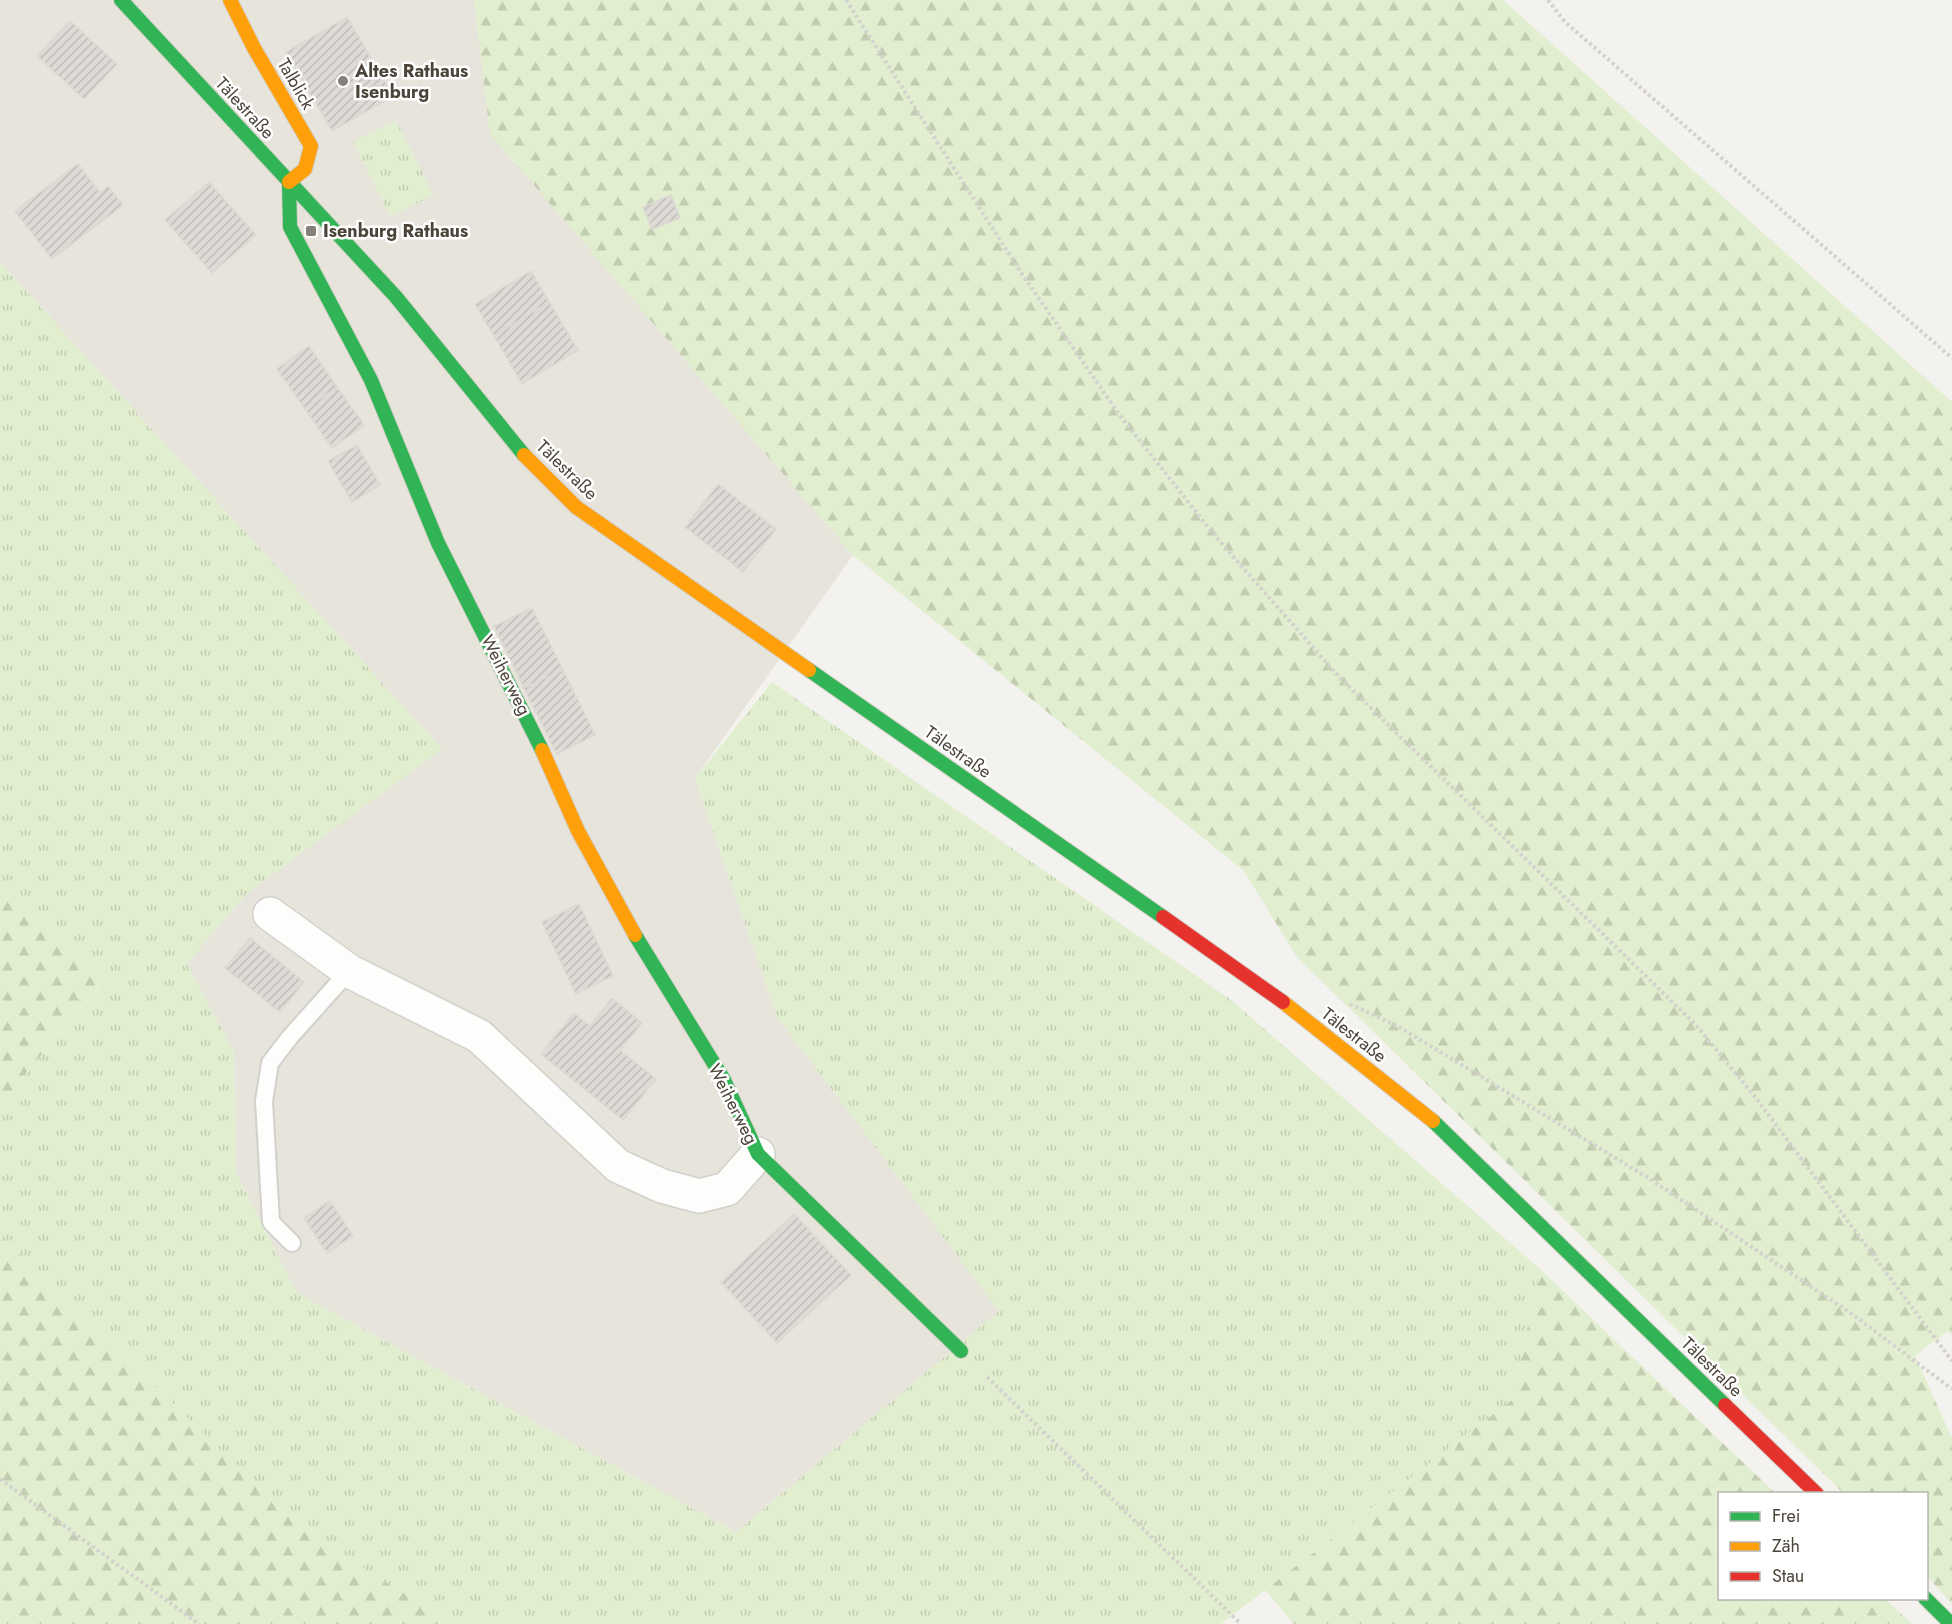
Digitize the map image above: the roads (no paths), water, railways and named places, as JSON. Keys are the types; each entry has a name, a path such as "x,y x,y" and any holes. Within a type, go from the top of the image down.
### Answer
{"street":[{"name":"Tälestraße","path":"121,0 396,297 524,455 576,507 1267,990 1422,1111 1815,1492"},
{"name":"Talblick","path":"230,0 254,48 311,146 305,169 289,182"},
{"name":"Weiherweg","path":"289,182 290,227 370,380 438,543 530,723 578,831 630,927 724,1080 758,1154 961,1351"},
{"name":"Weiherweg","path":"270,914 349,971 479,1036 618,1166 662,1186 699,1196 727,1189 758,1154"},
{"path":"1926,1600 1951,1624"}],"lane":[{"path":"292,1243 271,1222 264,1101 270,1063 349,971"}],"place":[{"name":"Altes Rathaus Isenburg","path":"343,81"},
{"name":"Isenburg Rathaus","path":"311,231"}]}
